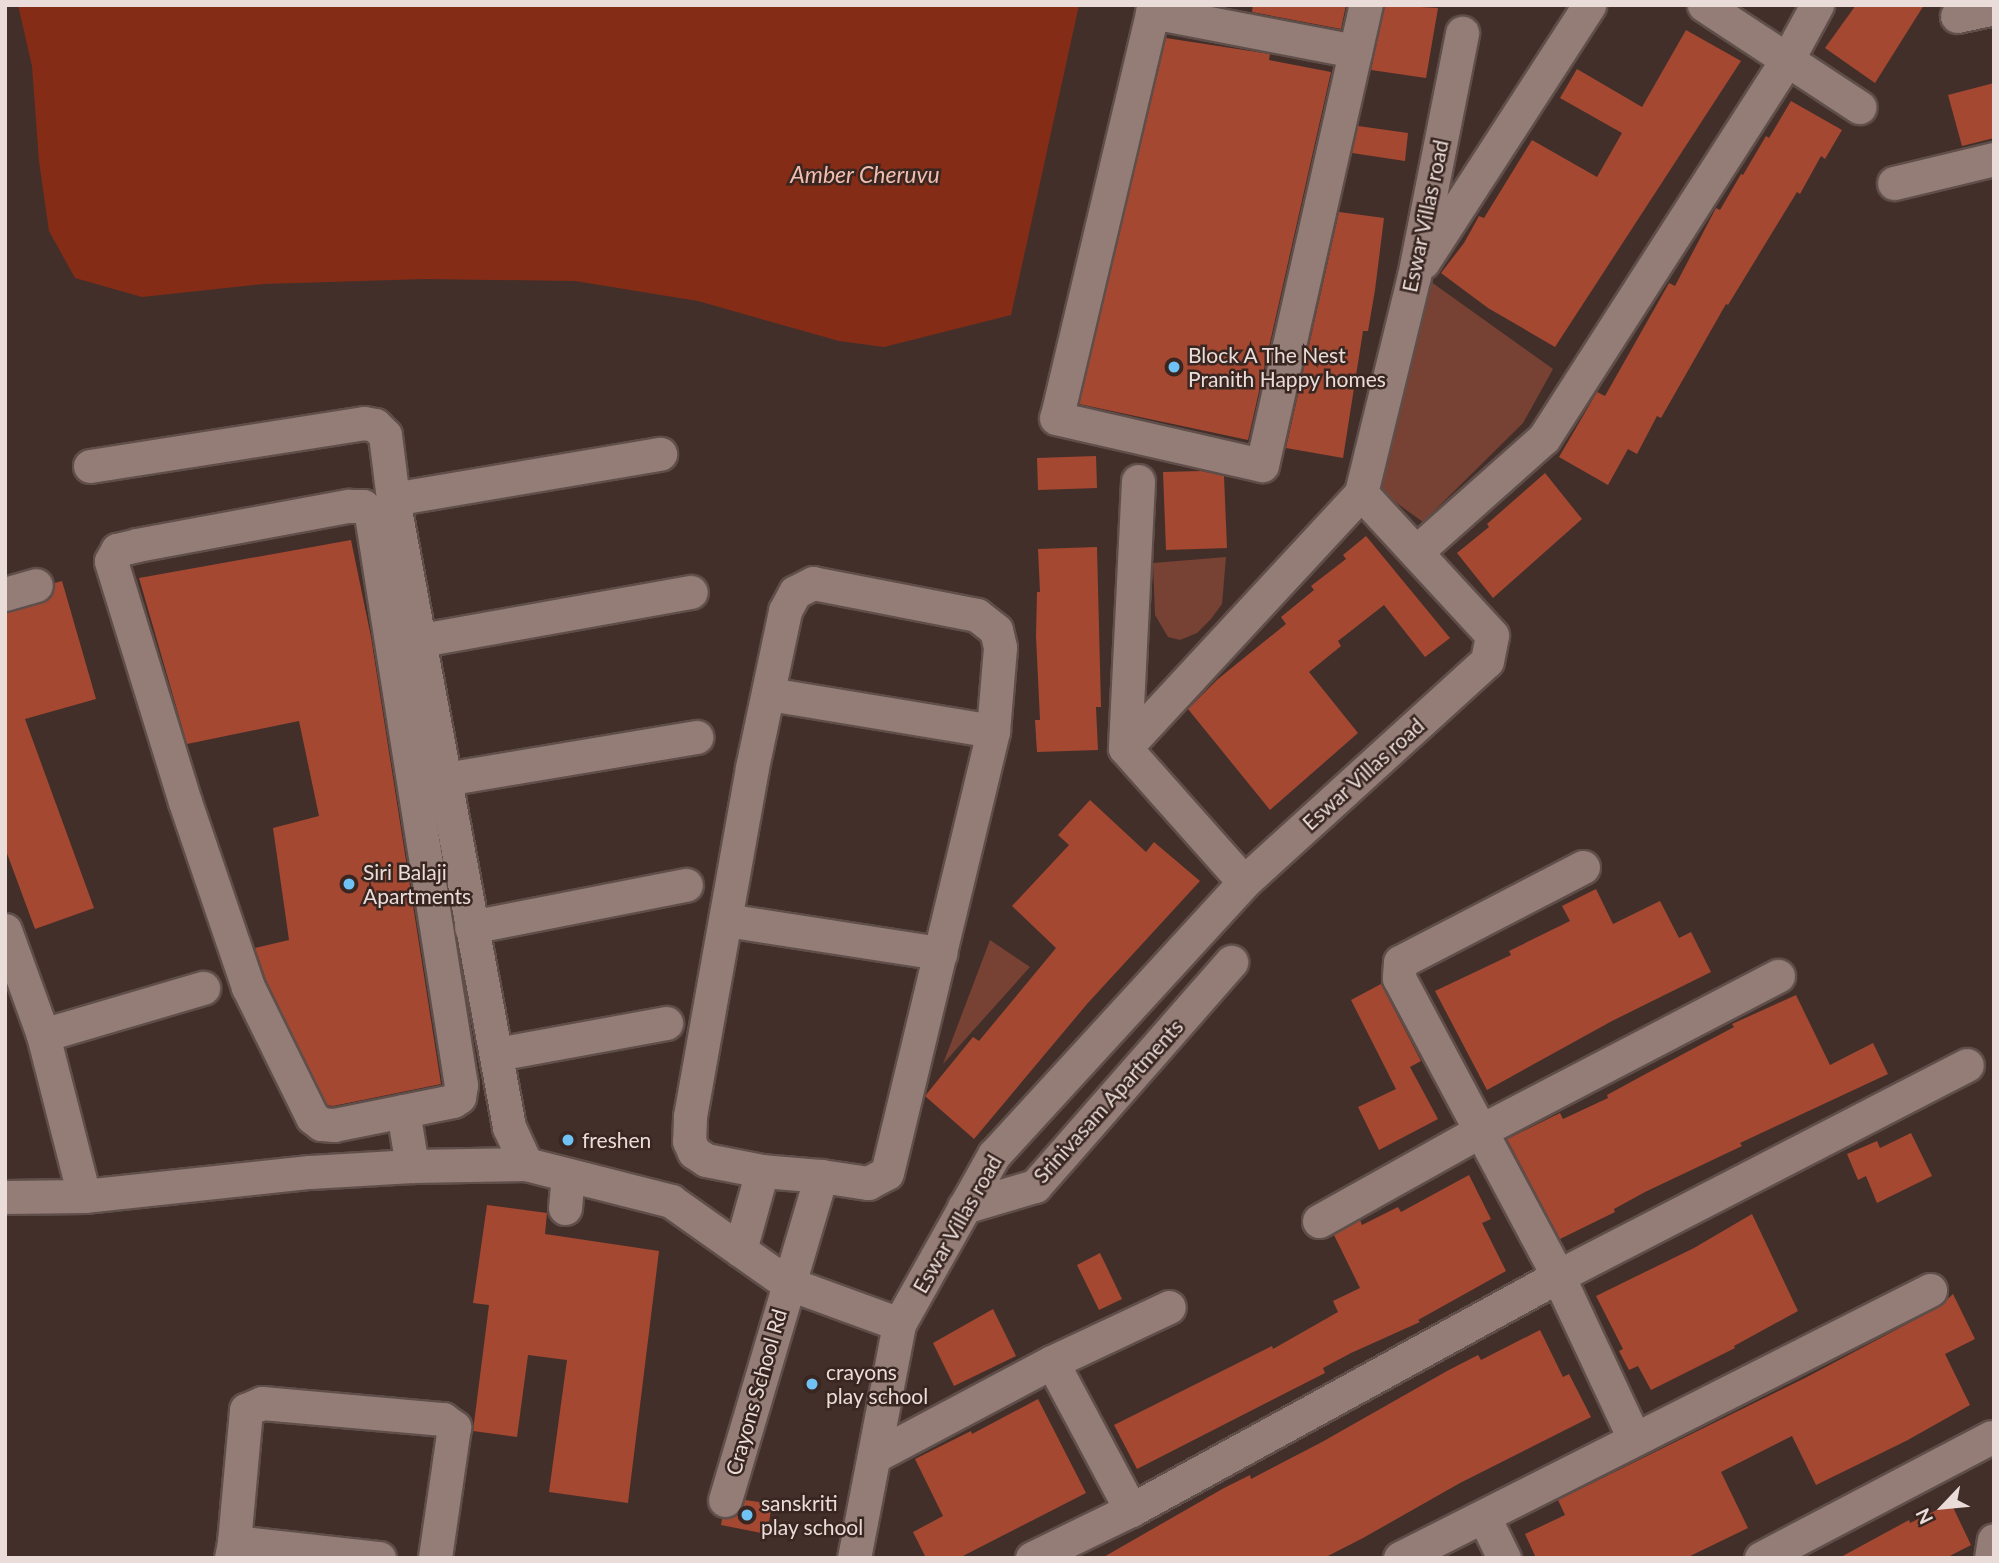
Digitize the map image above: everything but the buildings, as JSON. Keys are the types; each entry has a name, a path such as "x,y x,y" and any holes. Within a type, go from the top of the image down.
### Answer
{"street":[{"path":"1355,51 1153,8 1056,418 1262,465 1366,5"},
{"path":"1414,276 1589,5"},
{"path":"1704,5 1859,107"},
{"path":"1416,552 1544,438 1787,60 1816,5"},
{"path":"1957,16 1994,8"},
{"name":"Eswar Villas road","path":"854,1558 899,1324 993,1155 1244,882 1487,661 1492,635 1361,493 1414,276 1462,33"},
{"path":"1894,183 1994,159"},
{"path":"90,466 364,423 375,425 385,435 393,499 509,1127 526,1164"},
{"path":"393,499 660,454"},
{"path":"1138,481 1125,748 1244,882"},
{"path":"1125,748 1361,493"},
{"path":"348,506 363,506 370,515 461,1085 459,1097 453,1101 391,1113 334,1125 321,1124 312,1116 248,987 185,802 119,588 111,561 117,550 348,506"},
{"path":"813,583 977,615 996,630 1000,647 993,731 887,1173 868,1183 762,1171 706,1160 694,1152 689,1141 690,1117 752,768 769,694 785,611 795,592 813,583"},
{"path":"421,640 691,592"},
{"path":"769,694 993,731"},
{"path":"445,779 697,737"},
{"path":"1583,867 1400,962 1399,978 1558,1276 1634,1438"},
{"path":"471,927 686,886"},
{"path":"726,920 940,953"},
{"path":"5,930 43,1035 84,1196"},
{"name":"Srinivasam Apartments","path":"964,1208 1035,1186 1231,962"},
{"path":"1319,1221 1480,1131 1778,976"},
{"path":"43,1035 203,988"},
{"path":"497,1055 666,1023"},
{"path":"1032,1558 1131,1510 1558,1276 1968,1065"},
{"path":"391,1113 401,1167"},
{"path":"5,1197 84,1196 310,1171 526,1164 671,1201 787,1283 899,1324"},
{"path":"740,1250 762,1171"},
{"path":"565,1208 568,1175"},
{"name":"Crayons School Rd","path":"725,1500 787,1283 821,1176"},
{"path":"1400,1558 1930,1290"},
{"path":"875,1456 1052,1362 1169,1307"},
{"path":"1052,1362 1131,1510"},
{"path":"379,1558 233,1550 246,1410 262,1403 443,1419 454,1427 435,1558"},
{"path":"1781,1553 1991,1437"},
{"path":"1484,1517 1504,1558"},
{"path":"1991,1558 1994,1540"}],"shaded area":[{"path":"1427,279 1553,369 1523,423 1423,522 1373,486"},
{"path":"1226,557 1222,604 1197,633 1180,640 1168,637 1155,615 1153,563"},
{"path":"990,940 1030,967 943,1064"}],"water":[{"name":"Amber Cheruvu","path":"18,5 1079,5 1011,315 884,347 839,341 698,301 575,281 425,279 264,284 142,297 75,278 49,231 39,161 32,66"}],"place":[{"name":"Block A The Nest Pranith Happy homes","path":"1174,367"},
{"name":"Siri Balaji Apartments","path":"349,884"},
{"name":"freshen","path":"568,1140"},
{"name":"crayons play school","path":"812,1384"},
{"name":"sanskriti play school","path":"747,1515"}]}
